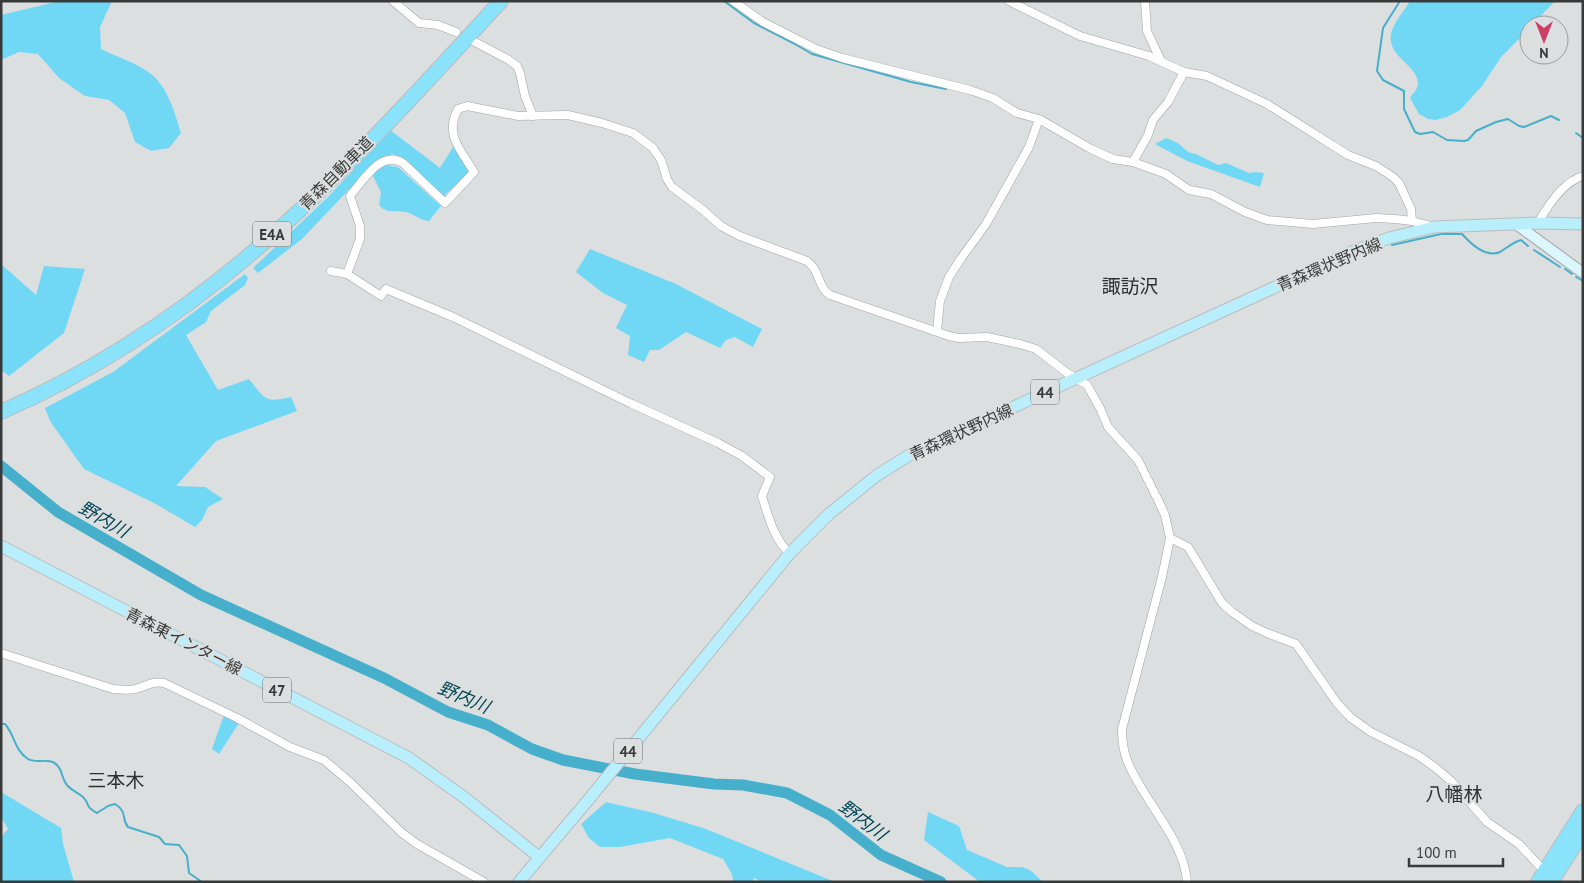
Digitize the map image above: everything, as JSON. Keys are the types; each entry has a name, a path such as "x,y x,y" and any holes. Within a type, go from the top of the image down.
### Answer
{"highway":[{"name":"青森自動車道","path":"1,412 52,388 150,330 253,252 357,153 501,1"},
{"path":"1546,879 1583,811"},
{"path":"1546,879 1583,832"}],"main road":[{"name":"青森環状野内線","path":"539,856 593,794 790,553 829,514 876,476 904,458 1076,377 1356,250 1389,238 1434,227 1538,223 1583,224"},
{"name":"青森東インター線","path":"1,546 409,758 465,798 539,856"},
{"name":"44","path":"519,882 539,856"}],"street":[{"path":"393,1 420,23 438,25 456,32"},
{"path":"733,1 762,22 816,49 842,58 981,93 1017,113 1038,120 1113,159 1133,162 1166,174 1189,190 1211,194 1245,212 1266,220 1314,224 1376,218 1412,221 1434,227"},
{"path":"1009,1 1080,36 1161,61 1184,72 1207,76 1267,104 1348,154 1376,166 1393,177 1399,183 1411,210 1412,221"},
{"path":"1145,1 1147,31 1161,61"},
{"path":"475,42 517,66 525,96 533,116"},
{"path":"1133,162 1148,135 1153,120 1168,102 1184,72"},
{"path":"346,274 360,239 360,226 350,196 378,164 391,158 397,159 445,203 474,172 452,134 453,120 458,109 467,106 500,114 578,117 633,133 653,148 661,160 667,179 672,187 726,230 807,261 816,269 823,290 830,295 949,336 959,338 986,337 1036,349 1067,373 1076,377 1087,385 1108,426 1138,460 1165,515 1170,538 1162,577 1122,729 1123,747 1127,760 1147,799 1173,839 1181,856 1187,882"},
{"path":"937,331 940,301 946,284 962,257 986,224 1029,147 1038,120"},
{"path":"1538,223 1546,208 1556,196 1576,178 1583,176"},
{"path":"1516,224 1583,273"},
{"path":"331,271 346,274 381,296 386,289 453,317 742,456 770,476 762,496 769,518 783,548 790,553"},
{"path":"1170,538 1188,546 1222,603 1232,612 1260,630 1296,644 1337,703 1351,718 1371,732 1419,756 1437,769 1451,781 1487,822 1519,844 1546,879"},
{"path":"1,653 113,689 130,690 151,682 164,683 237,718 290,747 324,760 351,783 402,833 417,844 484,882"}],"shaded area":[{"path":"60,1 112,1 100,27 101,49 145,70 157,79 162,86 170,101 181,133 169,148 151,151 135,142 125,113 109,100 85,96 59,78 38,54 19,52 1,60 1,15"},
{"path":"1410,1 1555,1 1542,15 1519,15 1519,39 1501,57 1482,86 1460,110 1447,117 1435,120 1428,119 1419,114 1410,98 1417,88 1418,80 1415,73 1392,47 1391,38 1397,21"},
{"path":"390,130 440,168 453,147 469,172 444,196 402,158 393,154 378,159 302,239 258,273 253,268 329,196"},
{"path":"1166,138 1178,143 1188,152 1218,165 1226,163 1249,173 1264,173 1260,187 1187,161 1155,144"},
{"path":"386,165 398,167 441,206 429,221 406,212 388,211 379,205 381,192 373,176 376,171"},
{"path":"590,249 676,284 762,329 753,347 735,337 726,340 720,348 686,332 659,350 650,350 644,362 628,355 630,336 616,328 627,305 603,293 576,272"},
{"path":"1,264 36,295 44,266 85,269 64,333 9,376 1,370"},
{"path":"245,274 248,278 245,285 211,311 206,322 186,335 218,390 249,379 266,398 275,400 291,397 297,411 216,441 176,486 205,487 223,499 208,507 202,520 195,527 156,504 84,469 50,421 45,408 113,372"},
{"path":"224,715 239,723 219,754 212,749"},
{"path":"1,792 61,828 63,844 74,882 1,882 1,837 8,829 1,817"},
{"path":"606,802 654,813 706,829 835,882 762,882 754,878 752,882 733,882 732,874 723,859 670,838 620,847 600,847 589,838 581,824"},
{"path":"928,812 959,826 967,850 1007,867 1022,867 1030,870 1043,882 980,882 924,840"}],"waterway":[{"path":"724,1 754,23 812,54 911,82 946,89"},
{"path":"1400,1 1383,28 1377,71 1383,80 1404,91 1404,109 1415,132 1420,134 1433,132 1447,140 1464,141 1468,140 1476,131 1508,119 1524,127 1551,116 1559,120"},
{"path":"1576,133 1583,138"},
{"path":"1392,245 1441,234 1462,234 1474,245 1489,253 1500,252 1521,240 1528,246"},
{"path":"1534,250 1560,267"},
{"path":"1565,269 1572,274"},
{"path":"1576,277 1583,281"},
{"name":"野内川","path":"1,466 58,512 201,595 384,678 448,712 488,725 532,749 563,760 635,774 714,784 743,785 787,793 830,815 881,855 941,882"},
{"path":"1,724 5,724 17,747 28,759 51,761 57,765 66,784 70,789 83,797 93,811 97,813 115,804 122,810 128,827 159,837 165,844 179,845 187,856 189,873 202,882"}],"district":[{"name":"諏訪沢","path":"1130,286"},
{"name":"三本木","path":"116,780"},
{"name":"八幡林","path":"1454,794"}]}
